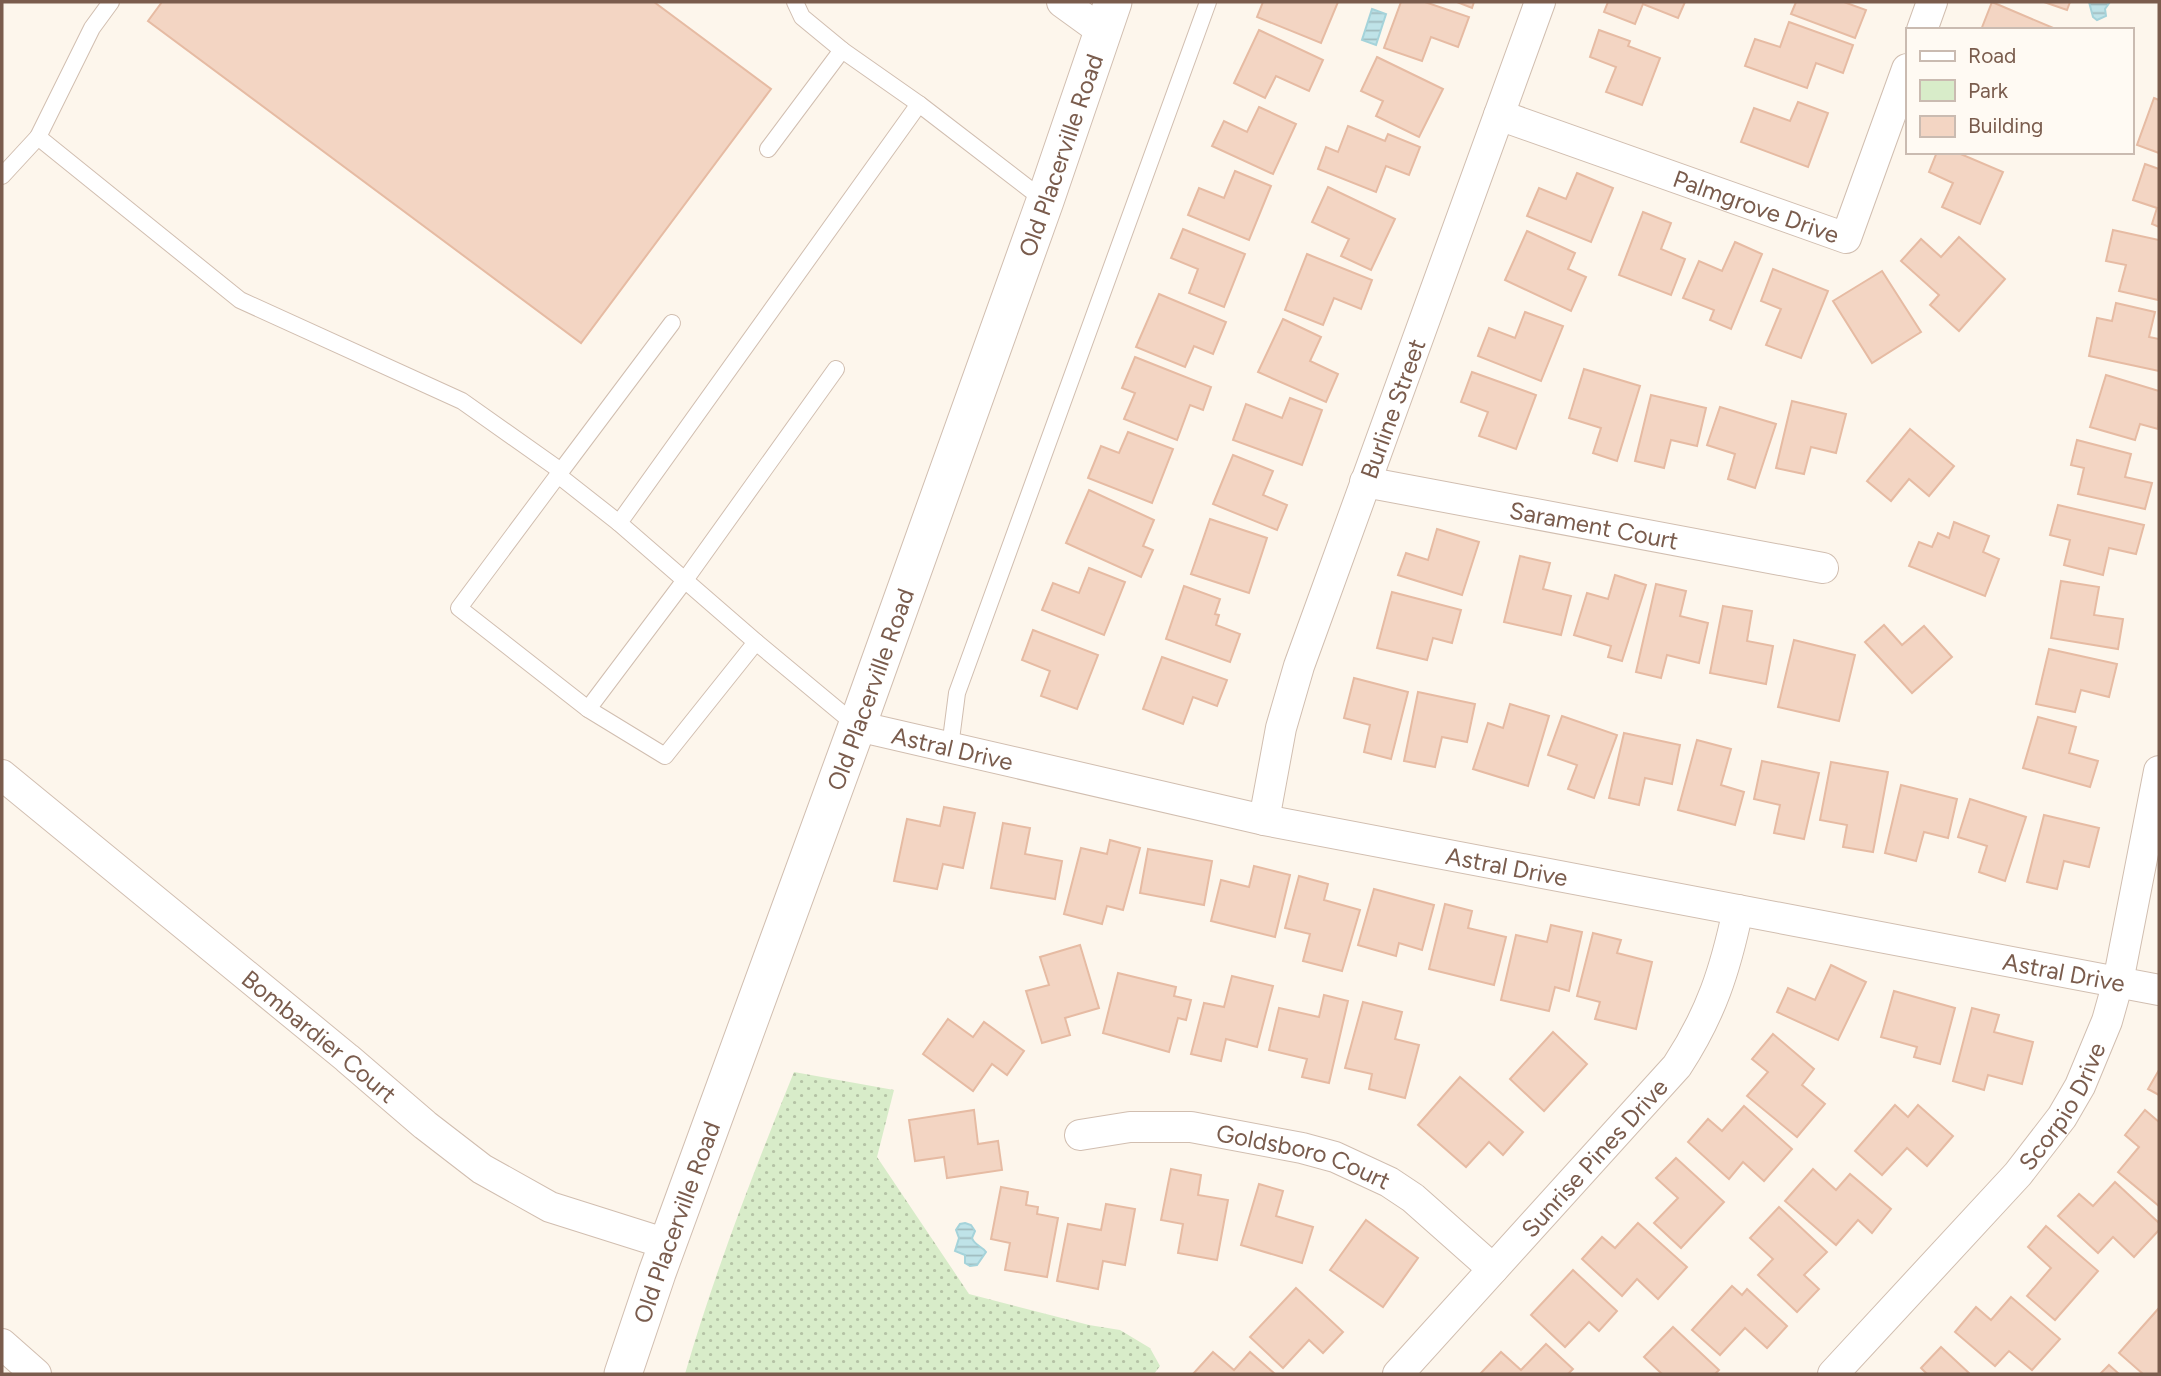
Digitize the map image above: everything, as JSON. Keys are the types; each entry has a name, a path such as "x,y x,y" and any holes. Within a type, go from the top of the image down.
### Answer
{"street":[{"path":"1062,2 1108,16"},
{"name":"Burline Street","path":"1264,820 1288,698 1540,2"},
{"path":"1923,28 1932,2"},
{"name":"Old Placerville Road","path":"623,1374 667,1244 857,726 1045,201 1108,16"},
{"name":"Palmgrove Drive","path":"1499,115 1846,238 1906,72"},
{"name":"Sarament Court","path":"1365,482 1823,568"},
{"name":"Astral Drive","path":"857,726 1264,820 2159,990"},
{"name":"Scorpio Drive","path":"1833,1374 2041,1146 2080,1086 2107,1021 2118,982 2159,771"},
{"name":"Bombardier Court","path":"2,775 425,1125 482,1169 551,1207 667,1244"},
{"name":"Sunrise Pines Drive","path":"1398,1374 1677,1066 1694,1040 1717,990 1738,911"},
{"name":"Goldsboro Court","path":"1080,1135 1130,1127 1191,1127 1335,1157 1380,1177 1413,1198 1493,1269"},
{"path":"2,1343 36,1374"}],"lane":[{"path":"2,176 38,137 92,28 111,2"},
{"path":"795,2 802,17 842,50 919,104 1045,201"},
{"path":"950,747 957,693 1208,2"},
{"path":"768,149 842,50"},
{"path":"619,523 919,104"},
{"path":"38,137 240,300 462,401 560,473 857,726"},
{"path":"672,323 459,608 588,709 665,755 756,642"},
{"path":"588,709 685,580 836,369"}],"green space":[{"path":"794,1072 894,1090 877,1157 969,1294 1089,1325 1120,1330 1150,1348 1160,1366 1154,1374 685,1374 736,1222"}],"water":[{"path":"2089,2 2110,2 2105,9 2106,16 2097,20 2093,17"},
{"path":"1372,9 1386,14 1376,45 1362,40"},
{"path":"960,1224 971,1225 975,1231 973,1241 986,1252 977,1265 970,1266 965,1263 965,1255 955,1251 959,1238 956,1230"}],"building":[{"path":"162,2 654,2 771,89 581,343 148,21"},
{"path":"1263,2 1338,2 1321,43 1257,17"},
{"path":"1401,2 1425,2 1469,17 1458,47 1431,37 1422,61 1384,48"},
{"path":"1457,2 1474,2 1472,8"},
{"path":"1608,2 1685,2 1678,18 1643,4 1635,24 1604,12"},
{"path":"1796,2 1844,2 1866,10 1855,38 1791,14"},
{"path":"1992,2 2053,28 1982,28"},
{"path":"2044,2 2070,2 2067,10"},
{"path":"1789,22 1853,45 1843,73 1816,63 1807,88 1745,66 1755,39 1780,47"},
{"path":"1259,30 1323,60 1309,91 1276,76 1265,98 1234,83"},
{"path":"1599,30 1630,41 1628,46 1660,58 1642,105 1606,92 1616,67 1590,57"},
{"path":"1377,57 1443,89 1419,137 1376,116 1383,101 1361,91"},
{"path":"2154,98 2159,100 2159,153 2137,145"},
{"path":"1798,102 1828,113 1808,167 1741,142 1754,108 1790,121"},
{"path":"1259,107 1296,124 1273,174 1212,146 1224,121 1247,132"},
{"path":"1348,126 1385,141 1388,134 1420,147 1409,175 1386,166 1376,192 1318,169 1326,147 1338,152"},
{"path":"1936,154 1961,154 2003,172 1980,224 1942,207 1953,183 1929,172"},
{"path":"2145,164 2159,169 2159,227 2152,224 2157,208 2133,200"},
{"path":"1235,171 1271,186 1249,240 1188,215 1199,188 1224,198"},
{"path":"1577,173 1613,188 1591,242 1527,216 1539,188 1566,199"},
{"path":"1328,187 1395,219 1371,270 1341,256 1349,239 1312,222"},
{"path":"1643,212 1671,223 1661,249 1685,259 1671,295 1619,275"},
{"path":"1183,229 1245,254 1224,307 1189,293 1198,269 1171,258"},
{"path":"2113,230 2159,240 2158,300 2119,291 2126,265 2106,261"},
{"path":"1527,231 1575,253 1568,269 1586,277 1571,311 1505,280"},
{"path":"1959,237 2005,279 1959,331 1930,305 1939,295 1901,261 1921,239 1941,257"},
{"path":"1735,242 1762,254 1731,329 1710,320 1714,310 1683,298 1699,261 1722,271"},
{"path":"1307,254 1372,280 1361,309 1334,298 1323,325 1285,310"},
{"path":"1773,269 1828,291 1801,358 1766,345 1781,309 1761,301"},
{"path":"1882,271 1921,332 1872,363 1833,301"},
{"path":"1159,294 1226,322 1213,354 1194,346 1185,367 1136,347"},
{"path":"2116,303 2155,312 2149,337 2159,339 2159,371 2089,356 2097,318 2112,321"},
{"path":"1525,312 1563,326 1541,381 1478,356 1489,328 1515,338"},
{"path":"1283,319 1321,337 1310,361 1338,374 1326,402 1258,372"},
{"path":"1135,357 1211,387 1203,410 1190,405 1177,440 1124,419 1135,393 1122,388"},
{"path":"1584,369 1640,386 1617,461 1593,453 1601,428 1569,418"},
{"path":"1472,372 1536,395 1516,449 1479,436 1488,412 1461,402"},
{"path":"2106,375 2159,391 2158,429 2140,424 2135,440 2090,427"},
{"path":"1651,395 1706,408 1697,446 1671,440 1664,468 1635,461"},
{"path":"1290,398 1322,410 1302,465 1233,440 1246,404 1282,418"},
{"path":"1792,401 1846,414 1836,453 1811,447 1804,474 1776,468"},
{"path":"1720,407 1776,424 1755,488 1728,479 1735,454 1707,445"},
{"path":"1910,429 1954,466 1929,496 1909,479 1891,501 1867,481"},
{"path":"1128,432 1173,449 1152,503 1088,478 1101,446 1119,453"},
{"path":"2077,440 2131,454 2125,477 2152,483 2145,509 2078,494 2084,468 2071,465"},
{"path":"1233,455 1273,471 1263,495 1287,505 1277,530 1213,504"},
{"path":"1089,490 1154,520 1143,546 1153,550 1141,577 1066,543"},
{"path":"2058,505 2144,525 2136,554 2109,548 2103,575 2064,565 2070,540 2050,535"},
{"path":"1210,519 1267,538 1249,593 1191,574"},
{"path":"1954,522 1989,536 1983,552 1999,559 1985,596 1909,566 1919,542 1932,547 1938,533 1949,538"},
{"path":"1437,529 1479,542 1462,595 1398,575 1406,553 1428,560"},
{"path":"1520,556 1550,563 1543,589 1571,596 1561,635 1504,622"},
{"path":"1089,568 1125,582 1104,635 1042,610 1053,583 1079,593"},
{"path":"1615,575 1646,585 1622,661 1608,657 1611,646 1574,635 1587,593 1608,599"},
{"path":"2061,581 2099,587 2094,615 2123,619 2118,649 2051,638"},
{"path":"1656,584 1686,591 1680,616 1708,623 1699,663 1667,655 1661,678 1636,672"},
{"path":"1184,586 1220,599 1215,614 1219,615 1216,625 1240,634 1230,662 1166,639"},
{"path":"1392,592 1461,610 1452,643 1433,638 1427,660 1377,648"},
{"path":"1723,606 1752,611 1747,641 1773,646 1766,684 1710,673"},
{"path":"1884,625 1902,645 1924,626 1952,657 1912,693 1865,642"},
{"path":"1033,630 1098,655 1077,709 1041,696 1050,671 1022,660"},
{"path":"1794,640 1855,655 1839,721 1778,707"},
{"path":"2049,649 2117,664 2109,697 2081,690 2075,712 2036,704"},
{"path":"1162,657 1227,680 1217,706 1193,697 1183,724 1143,709"},
{"path":"1354,678 1408,692 1391,759 1364,752 1370,725 1344,718"},
{"path":"1418,692 1475,704 1467,742 1442,737 1435,767 1404,761"},
{"path":"1510,704 1549,716 1528,786 1473,769 1488,723 1503,728"},
{"path":"1562,716 1617,735 1594,798 1568,789 1577,765 1548,755"},
{"path":"2038,717 2076,727 2069,753 2098,761 2090,787 2023,768"},
{"path":"1624,733 1680,745 1672,784 1645,778 1639,805 1609,798"},
{"path":"1697,740 1731,749 1721,785 1744,792 1735,825 1678,810"},
{"path":"1762,761 1819,773 1804,839 1774,833 1780,805 1754,799"},
{"path":"1831,762 1888,772 1873,852 1843,847 1847,825 1820,820"},
{"path":"1901,785 1957,799 1948,838 1924,832 1916,861 1885,853"},
{"path":"1970,799 2026,817 2005,881 1979,872 1987,846 1958,837"},
{"path":"944,807 975,813 963,868 943,864 937,889 894,881 907,819 940,826"},
{"path":"2044,815 2099,828 2089,867 2064,861 2057,889 2027,882"},
{"path":"1003,823 1030,828 1025,854 1062,861 1055,899 991,888"},
{"path":"1110,840 1140,848 1123,910 1107,906 1102,924 1064,914 1081,848 1107,854"},
{"path":"1148,849 1212,861 1204,905 1140,893"},
{"path":"1254,866 1290,875 1275,937 1211,921 1221,880 1249,887"},
{"path":"1299,876 1328,884 1324,900 1360,910 1342,971 1303,961 1310,934 1285,928"},
{"path":"1374,889 1434,905 1422,950 1399,943 1396,956 1358,945"},
{"path":"1445,904 1472,911 1468,928 1506,937 1494,985 1429,969"},
{"path":"1551,925 1582,932 1569,991 1555,987 1549,1011 1501,1000 1516,935 1547,942"},
{"path":"1593,933 1621,940 1617,953 1652,962 1636,1029 1595,1019 1600,1002 1577,996"},
{"path":"1080,945 1099,1008 1065,1018 1070,1035 1042,1043 1026,991 1049,985 1040,957"},
{"path":"1831,965 1866,982 1838,1040 1777,1012 1788,988 1815,1000"},
{"path":"1118,973 1176,987 1174,996 1191,1000 1186,1020 1178,1018 1169,1052 1103,1033"},
{"path":"1232,976 1273,986 1257,1047 1226,1039 1221,1061 1191,1054 1204,1003 1224,1007"},
{"path":"1894,991 1955,1008 1940,1064 1914,1057 1917,1047 1881,1037"},
{"path":"1324,995 1348,1001 1329,1083 1302,1077 1307,1059 1269,1050 1279,1008 1319,1017"},
{"path":"1363,1002 1402,1012 1395,1039 1419,1045 1405,1098 1369,1089 1372,1074 1345,1068"},
{"path":"1972,1008 1999,1015 1994,1032 2033,1042 2022,1084 1988,1075 1984,1090 1953,1081"},
{"path":"948,1019 973,1037 984,1022 1024,1051 1007,1075 992,1064 973,1091 923,1054"},
{"path":"1553,1032 1587,1064 1544,1111 1510,1079"},
{"path":"1773,1034 1814,1069 1802,1085 1825,1104 1797,1137 1747,1096 1768,1072 1752,1059"},
{"path":"2159,1070 2159,1095 2148,1089"},
{"path":"1460,1077 1523,1132 1503,1155 1489,1142 1466,1167 1418,1125"},
{"path":"1895,1105 1908,1117 1918,1105 1953,1136 1927,1166 1907,1148 1882,1175 1855,1151"},
{"path":"1744,1106 1792,1149 1764,1181 1743,1162 1729,1179 1688,1142 1708,1119 1722,1131"},
{"path":"974,1110 978,1144 998,1141 1002,1170 947,1178 944,1157 915,1161 909,1120"},
{"path":"2145,1110 2159,1122 2159,1206 2118,1172 2139,1147 2125,1135"},
{"path":"1676,1158 1724,1202 1681,1248 1654,1223 1678,1198 1656,1178"},
{"path":"1171,1169 1201,1175 1198,1195 1228,1200 1217,1260 1178,1253 1183,1224 1161,1220"},
{"path":"1813,1169 1836,1190 1850,1174 1891,1209 1872,1233 1858,1220 1836,1245 1785,1201"},
{"path":"2115,1182 2159,1223 2159,1230 2134,1257 2113,1237 2098,1253 2058,1216 2079,1194 2093,1206"},
{"path":"1259,1184 1283,1191 1276,1216 1313,1227 1302,1263 1241,1245"},
{"path":"1001,1187 1028,1192 1026,1205 1038,1207 1037,1214 1058,1218 1047,1277 1005,1270 1010,1243 991,1239"},
{"path":"1106,1204 1135,1209 1125,1265 1103,1261 1098,1289 1057,1281 1068,1224 1101,1230"},
{"path":"1779,1207 1827,1252 1804,1275 1819,1289 1797,1312 1758,1275 1773,1259 1750,1238"},
{"path":"1366,1220 1418,1258 1383,1307 1330,1270"},
{"path":"1638,1223 1687,1267 1658,1299 1637,1279 1622,1296 1582,1259 1602,1237 1615,1248"},
{"path":"2046,1226 2098,1271 2055,1320 2027,1296 2051,1268 2028,1247"},
{"path":"1573,1270 1617,1311 1599,1331 1589,1322 1565,1347 1531,1315"},
{"path":"1732,1286 1742,1295 1747,1289 1787,1326 1767,1348 1745,1328 1720,1355 1692,1330"},
{"path":"1296,1288 1343,1332 1323,1353 1309,1340 1283,1368 1250,1337"},
{"path":"2011,1297 2060,1339 2032,1370 2009,1351 1995,1366 1955,1332 1976,1307 1991,1320"},
{"path":"2159,1308 2159,1374 2143,1374 2119,1353"},
{"path":"1673,1327 1719,1370 1715,1374 1662,1374 1644,1357"},
{"path":"1546,1344 1573,1369 1568,1374 1480,1374 1501,1352 1521,1370"},
{"path":"1941,1347 1970,1374 1927,1374 1921,1368"},
{"path":"1213,1352 1234,1370 1250,1352 1275,1374 1193,1374"},
{"path":"2109,1365 2119,1374 2100,1374"}]}
